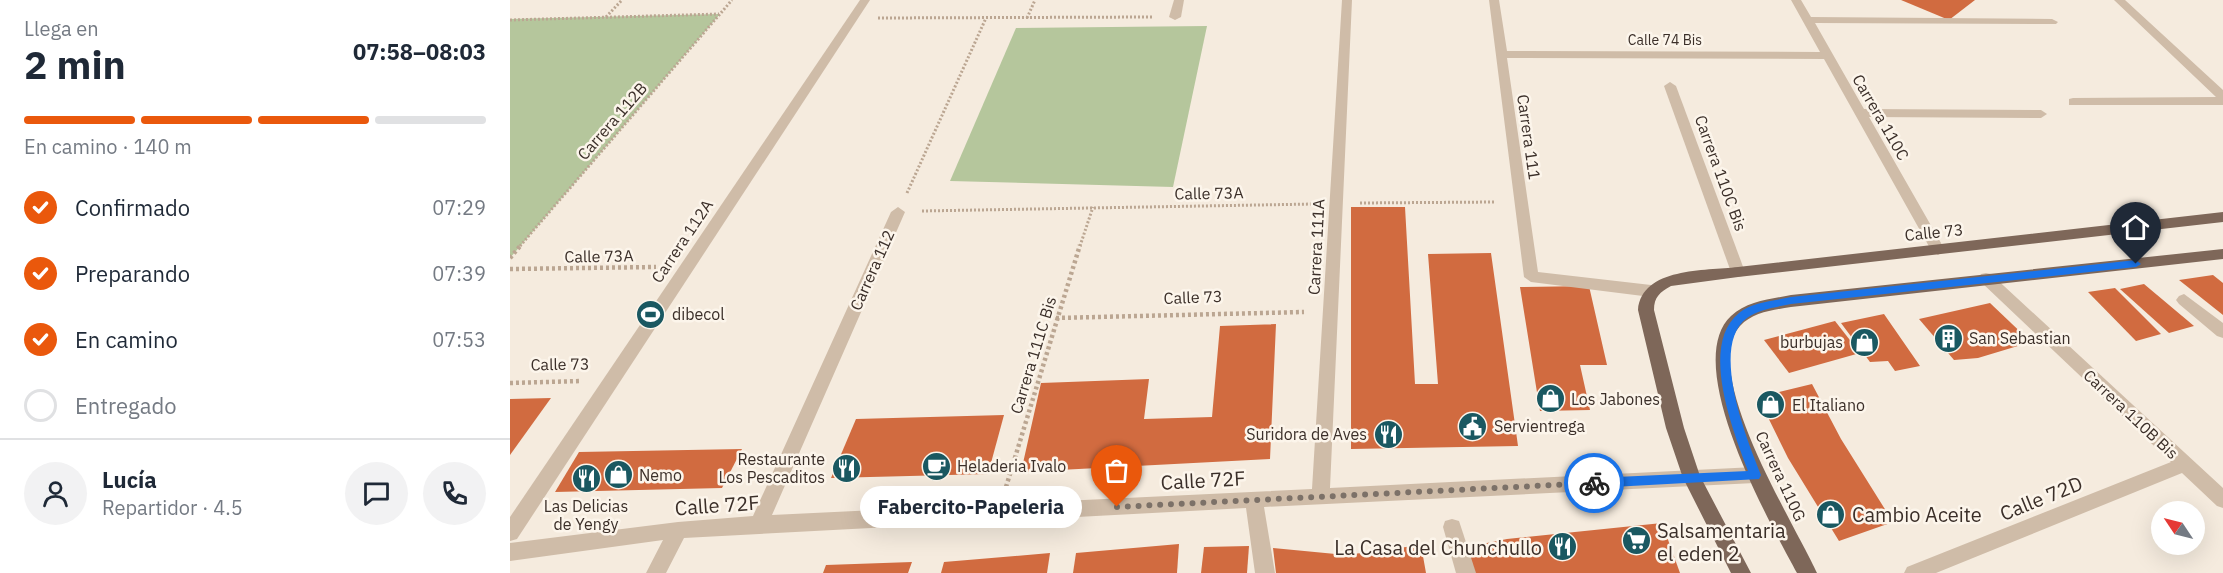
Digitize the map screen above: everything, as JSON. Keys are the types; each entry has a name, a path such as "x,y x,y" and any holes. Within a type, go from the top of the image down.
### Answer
{"main road":[{"name":"Calle 73","path":"1652,291 1668,281 2223,217"},
{"path":"1986,278 2223,254"},
{"name":"Carrera 110G","path":"1807,573 1755,475 1738,431 1728,392 1726,345 1730,329 1743,315 1766,305 1986,278"},
{"path":"1652,291 1646,300 1646,310 1675,428 1692,478 1741,573"}],"street":[{"name":"Carrera 112A","path":"510,533 865,0"},
{"path":"1174,17 1179,0"},
{"name":"Carrera 111A","path":"1321,497 1347,0"},
{"name":"Carrera 111","path":"1494,0 1531,278 1652,291"},
{"name":"Carrera 110C","path":"1796,0 1938,250"},
{"path":"2119,0 2223,99"},
{"path":"1807,20 2052,22"},
{"name":"Calle 74 Bis","path":"1501,54 1828,56"},
{"name":"Carrera 110C Bis","path":"1670,86 1738,272"},
{"path":"2073,102 2223,99"},
{"path":"1861,113 2041,114"},
{"name":"Carrera 112","path":"759,524 898,212"},
{"name":"Carrera 110B Bis","path":"1986,278 2223,500"},
{"path":"2184,300 2223,332"},
{"name":"Calle 72D","path":"1914,573 2185,464"},
{"name":"Calle 72F","path":"510,552 678,530 759,524 1755,475"},
{"path":"1254,500 1265,573"},
{"path":"1452,527 1466,573"},
{"path":"656,573 678,530"}],"path":[{"path":"605,18 622,0"},
{"name":"Carrera 112B","path":"510,258 732,0"},
{"path":"1028,18 1035,0"},
{"path":"510,20 720,14"},
{"path":"852,18 1174,17"},
{"name":"Carrera 112","path":"898,212 986,18"},
{"name":"Calle 73A","path":"898,212 1336,203 1521,202"},
{"name":"Carrera 111C Bis","path":"999,511 1056,318 1093,207"},
{"name":"Calle 73A","path":"510,269 687,266"},
{"name":"Calle 73","path":"1056,318 1331,311"},
{"name":"Calle 73","path":"510,383 611,381"}],"green space":[{"path":"720,14 510,258 510,19"},
{"path":"1207,26 1173,187 950,181 1016,28"}],"building":[{"path":"1901,0 1975,0 1949,20"},
{"path":"1351,207 1405,207 1415,384 1438,384 1428,254 1491,253 1518,446 1351,449"},
{"path":"2213,275 2223,283 2223,315 2179,280"},
{"path":"2144,284 2194,326 2169,333 2120,289"},
{"path":"1589,286 1607,365 1580,365 1590,410 1540,411 1520,287"},
{"path":"2115,288 2161,334 2136,341 2088,292"},
{"path":"1990,303 2031,342 1978,358 1954,360 1919,319"},
{"path":"1884,314 1920,366 1895,371 1888,361 1870,362 1841,323"},
{"path":"1835,321 1860,353 1789,373 1764,340"},
{"path":"1276,324 1270,459 1021,472 1041,383 1149,379 1144,419 1212,417 1220,326"},
{"path":"1812,384 1841,439 1893,522 1839,541 1788,458 1758,397"},
{"path":"551,398 510,455 510,399"},
{"path":"1004,415 988,474 831,478 856,419"},
{"path":"742,449 722,488 555,492 579,452"},
{"path":"1662,523 1680,573 1475,573 1467,547 1507,539"},
{"path":"1179,544 1177,573 1073,573 1076,553"},
{"path":"1421,545 1426,573 1276,573 1273,548 1346,555"},
{"path":"1249,546 1247,573 1201,573 1204,547"},
{"path":"1050,553 1047,573 941,573 944,562"},
{"path":"912,562 908,573 823,573 826,565"}],"way so far":[{"path":"1117,507 1594,483"}],"place":[{"name":"dibecol","path":"651,314"},
{"name":"San Sebastian","path":"1948,338"},
{"name":"burbujas","path":"1864,342"},
{"name":"Los Jabones","path":"1550,399"},
{"name":"El Italiano","path":"1771,405"},
{"name":"Servientrega","path":"1473,426"},
{"name":"Suridora de Aves","path":"1388,434"},
{"name":"Heladeria Ivalo","path":"936,466"},
{"name":"Restaurante Los Pescaditos","path":"846,468"},
{"name":"Nemo","path":"618,475"},
{"name":"Las Delicias de Yengy","path":"586,478"},
{"name":"Fabercito-Papeleria","path":"1117,507"},
{"name":"Cambio Aceite","path":"1831,514"},
{"name":"Salsamentaria el eden 2","path":"1636,541"},
{"name":"La Casa del Chunchullo","path":"1563,547"}],"route":[{"path":"1594,483 1755,475 1738,431 1728,392 1725,367 1726,345 1730,329 1743,315 1755,309 1791,301 1986,278 2136,264"}]}
